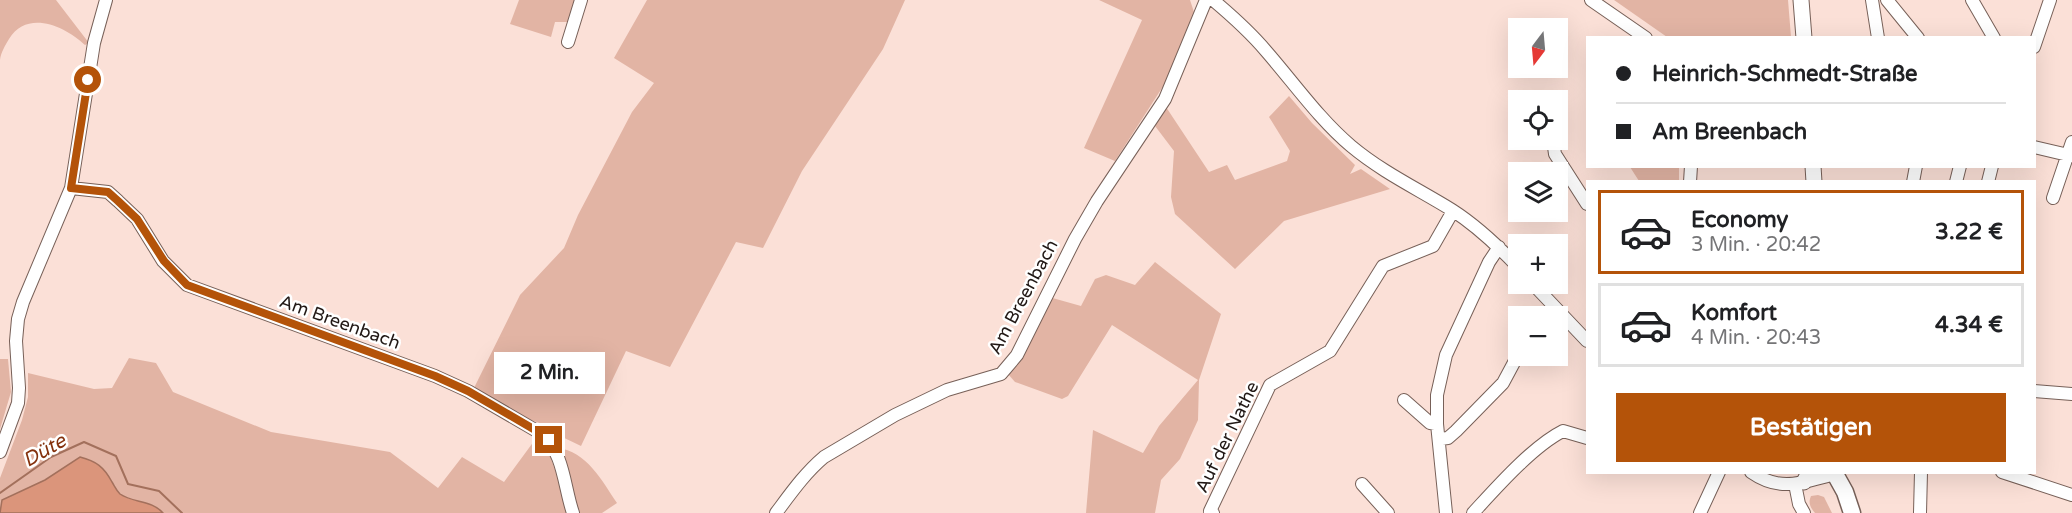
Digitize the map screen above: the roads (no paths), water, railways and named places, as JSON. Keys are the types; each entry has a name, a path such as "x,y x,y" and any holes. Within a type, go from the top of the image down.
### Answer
{"highway":[{"path":"1835,474 1836,495 1842,513"},
{"path":"1836,474 1852,513"}],"main road":[{"path":"1801,0 1804,36"}],"street":[{"path":"0,452 18,403 16,341 20,310 71,188 94,43 106,0"},
{"path":"568,42 582,0"},
{"name":"Am Breenbach","path":"776,513 799,482 824,457 895,415 947,390 1001,374 1017,355 1070,247 1097,201 1165,99 1206,0"},
{"path":"1213,0 1251,35 1323,119 1349,145 1389,174 1452,211 1508,256"},
{"path":"1592,0 1643,36"},
{"path":"1872,0 1878,36"},
{"path":"1887,0 1916,36"},
{"path":"1972,0 1993,36"},
{"path":"2036,41 2050,0"},
{"path":"2053,198 2072,142"},
{"path":"2036,148 2069,156"},
{"path":"1554,150 1586,202"},
{"name":"Am Breenbach","path":"71,188 108,192 137,219 164,261 187,285 435,376 468,391 542,434 549,440 556,452 573,513"},
{"name":"Auf der Nathe","path":"1213,513 1210,511 1270,385 1329,351 1383,266 1433,246 1452,211"},
{"path":"1446,513 1437,424 1437,395 1446,355 1489,262 1499,247"},
{"path":"1542,294 1586,340"},
{"path":"1440,439 1448,438 1456,431 1503,383 1512,366"},
{"path":"2036,391 2072,394"},
{"path":"1404,400 1430,423 1437,424"},
{"path":"1473,513 1504,479 1554,436 1563,431 1586,438"},
{"path":"1700,513 1718,474"},
{"path":"1754,474 1779,485 1830,474"},
{"path":"1920,513 1921,474"},
{"path":"2008,474 2072,495"},
{"path":"1803,479 1799,504 1804,513"},
{"path":"1362,484 1388,513"}],"waterway":[{"name":"Düte","path":"0,493 51,457 84,442 116,456 128,484 159,491 182,513"}]}
